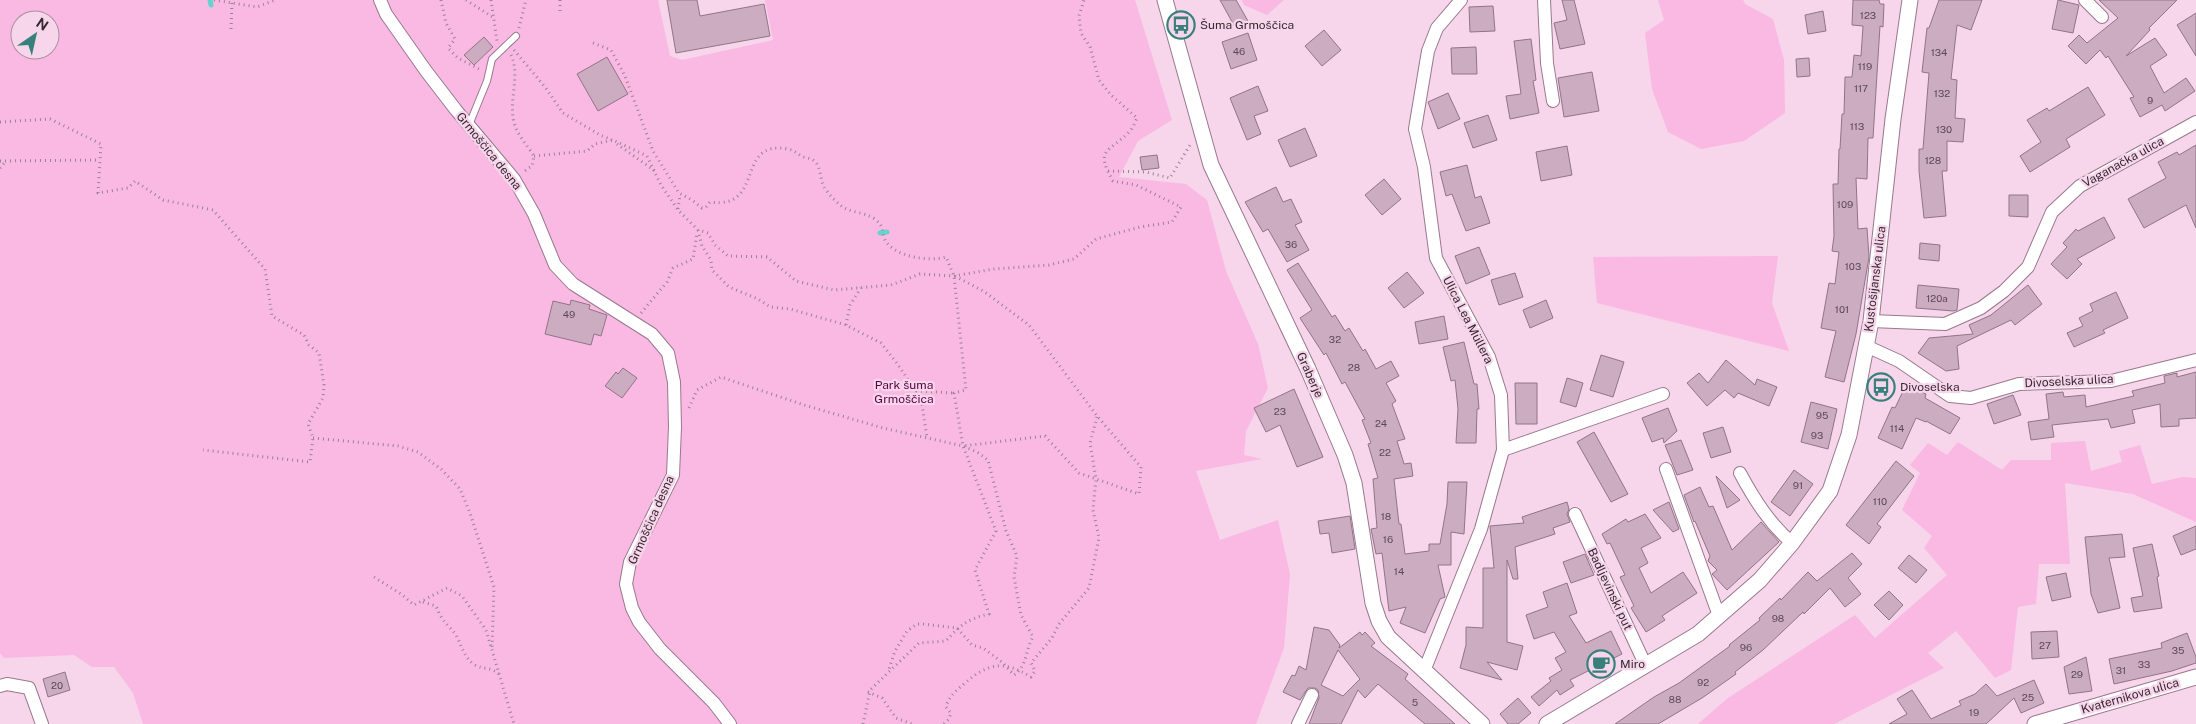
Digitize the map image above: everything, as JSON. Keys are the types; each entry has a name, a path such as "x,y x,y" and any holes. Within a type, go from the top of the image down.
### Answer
{"street":[{"name":"Grmoščica desna","path":"380,0 386,14 411,50 514,179 534,214 555,265 573,284 652,334 668,354 674,382 676,427 673,475 630,562 626,584 632,608 639,622 660,649 714,703 730,724"},
{"name":"Graberje","path":"1165,0 1211,165 1308,368 1345,455 1354,483 1373,603 1379,621 1388,637 1482,724"},
{"name":"Ulica Lea Müllera","path":"1424,671 1481,529 1502,450 1501,394 1489,357 1436,258 1424,167 1415,129 1428,51 1437,28 1461,0"},
{"path":"1544,0 1547,63 1554,101"},
{"name":"Kustošijanska ulica","path":"1547,724 1698,634 1760,580 1792,543 1830,491 1849,435 1871,321 1893,119 1910,0"},
{"path":"2086,0 2102,17"},
{"name":"Vaganačka ulica","path":"1871,321 1945,324 1981,308 2004,291 2028,267 2052,212 2080,186 2196,122"},
{"name":"Divoselska ulica","path":"1866,346 1898,361 1950,396 1971,398 2019,384 2111,381 2196,360"},
{"path":"1502,450 1662,394"},
{"path":"1666,470 1719,616"},
{"path":"1740,473 1754,499 1775,528 1792,543"},
{"name":"Badljevinski put","path":"1575,514 1646,664"},
{"name":"Kvaternikova ulica","path":"2035,724 2196,677"},
{"path":"0,686 7,684 29,688 42,724"},
{"path":"1298,724 1312,695"}],"lane":[{"path":"469,125 477,109 492,59 509,45 516,36"}],"path":[{"path":"214,0 257,7 275,0"},
{"path":"441,0 446,23 454,39 448,48 458,58 488,75"},
{"path":"466,0 494,19"},
{"path":"491,0 497,33"},
{"path":"516,36 526,0"},
{"path":"560,0 560,14"},
{"path":"509,45 546,87 563,113 600,135 647,156 661,185 678,210 698,230 708,233 715,245 728,256 767,257 796,281 834,290 861,288 891,285 920,274 954,276 994,269 1049,265 1074,259 1096,239 1140,227 1172,222 1181,207 1136,185 1113,180 1104,161 1106,150 1130,131 1137,118 1111,95 1099,80 1090,47 1081,33 1079,16 1084,0"},
{"path":"231,29 232,2"},
{"path":"593,43 611,50 625,76 653,151 679,194 678,210"},
{"path":"509,45 516,65 512,93 513,118 516,129 534,156 586,151 595,144 613,140 655,171"},
{"path":"0,122 50,119 101,144 98,193 128,188 135,181 163,200 213,210 265,269 272,316 304,335 309,345 319,353 324,398 308,424 312,438 310,462 203,450"},
{"path":"1108,171 1146,172 1170,178 1194,139"},
{"path":"679,194 692,200 702,208 706,208 710,202 728,201 739,196 748,184 751,168 763,152 778,148 790,149 814,160 818,165 824,187 840,206 876,220 883,228 884,238 897,251 905,255 934,260 946,257 954,276 966,390 954,393 916,391"},
{"path":"647,156 653,151"},
{"path":"0,161 100,160"},
{"path":"0,168 6,161"},
{"path":"634,321 667,282 673,268 693,259 698,230"},
{"path":"698,230 702,246 711,260 712,270 729,287 758,298 770,307 790,309 846,325 881,343 916,391 922,404 927,438"},
{"path":"954,276 985,292 1029,325 1097,416 1141,467 1139,494 1079,474 1045,436 963,446"},
{"path":"846,325 850,305 861,288"},
{"path":"676,427 681,428 697,390 721,377 804,405 883,428 963,446 977,452 988,460 991,479 1006,531 1017,556 1014,578 1016,591 1021,615 1033,637 1027,647 1028,657 1020,671 1014,675 982,648 972,645 957,628 917,624 907,631 895,651 891,667 868,692 863,724"},
{"path":"868,692 919,643 946,641 957,628 970,618 989,614 975,570 996,531 963,446 954,393"},
{"path":"1020,671 1031,677 1035,672 1032,663 1052,638 1059,624 1089,588 1099,538 1093,510 1096,479 1090,443 1097,416"},
{"path":"312,438 398,446 418,452 441,469 460,489 470,513 494,588 492,649"},
{"path":"374,577 401,594 414,606 448,588 462,596 486,630 514,724"},
{"path":"422,602 436,606 441,620 456,636 462,650 476,665 492,669 501,676"},
{"path":"944,724 949,719 950,713 946,707 948,700 959,688 986,667 1005,666"},
{"path":"868,692 882,698 896,718 912,724"}],"green space":[{"name":"Park šuma Grmoščica","path":"0,0 658,0 670,56 682,60 773,40 765,0 1135,0 1172,120 1138,141 1119,177 1186,184 1207,200 1226,271 1258,344 1268,388 1246,431 1244,455 1262,459 1196,471 1220,540 1278,520 1290,574 1284,648 1256,724 143,724 133,693 114,667 92,667 74,655 4,658 0,653"},
{"path":"1242,0 1284,0 1267,15 1244,5"},
{"path":"1658,0 1743,0 1745,4 1773,19 1784,60 1785,113 1744,141 1701,149 1668,132 1652,89 1645,33 1664,20"},
{"path":"1778,256 1772,303 1789,351 1597,303 1593,257"},
{"path":"2085,441 2091,471 2122,462 2119,451 2140,445 2152,484 2182,477 2196,478 2196,522 2133,494 2065,483 2070,564 2039,564 2036,604 2018,607 2011,670 1995,678 1956,631 1928,653 1944,668 1834,724 1698,724 1728,698 1855,615 1875,638 1947,575 1924,548 1932,536 1902,510 1920,473 1910,465 1928,443 1947,455 1958,442 2002,470 2011,460 2051,460 2051,443"}],"building":[{"path":"667,0 697,0 700,16 764,4 770,36 676,53"},
{"path":"1220,0 1236,0 1248,21 1236,29"},
{"path":"1562,0 1574,0 1585,44 1560,49 1554,23 1567,20"},
{"path":"1853,0 1879,0 1880,4 1884,4 1883,27 1880,26 1873,138 1868,138 1867,179 1856,178 1858,229 1867,228 1869,257 1856,334 1844,382 1825,377 1836,331 1821,328 1829,283 1835,284 1839,252 1832,251 1834,236 1833,184 1838,184 1845,77 1852,77 1854,55 1861,56 1863,26 1852,25"},
{"path":"1939,0 1982,0 1971,30 1957,25 1951,79 1957,80 1955,118 1965,119 1963,142 1947,141 1947,171 1942,171 1946,216 1924,218 1919,171 1919,149 1923,149 1929,73 1922,72 1927,28 1929,28"},
{"path":"2058,0 2079,5 2073,33 2052,29"},
{"path":"2099,0 2177,0 2149,28 2150,30 2126,56 2155,38 2167,55 2150,66 2164,93 2186,78 2195,91 2165,111 2162,105 2140,117 2130,98 2134,97 2108,56 2106,58 2100,50 2086,64 2068,46 2079,35 2087,43 2118,18"},
{"path":"1493,6 1495,31 1470,32 1469,7"},
{"path":"1823,11 1826,31 1808,34 1805,15"},
{"path":"2196,13 2196,56 2177,25"},
{"path":"1324,30 1341,50 1322,66 1305,46"},
{"path":"1248,33 1257,60 1231,69 1222,42"},
{"path":"484,37 493,47 474,65 464,55"},
{"path":"1531,39 1536,80 1533,81 1539,113 1510,119 1506,96 1521,94 1514,41"},
{"path":"1476,47 1477,74 1452,74 1451,48"},
{"path":"607,57 628,94 598,111 577,74"},
{"path":"1809,58 1810,76 1797,77 1796,59"},
{"path":"1592,72 1599,111 1564,117 1558,78"},
{"path":"1258,86 1268,111 1254,116 1261,134 1247,140 1230,98"},
{"path":"2088,87 2105,115 2066,139 2070,147 2030,172 2020,156 2041,142 2027,120 2047,108 2049,111"},
{"path":"1448,93 1460,119 1438,129 1428,102"},
{"path":"1488,115 1497,140 1473,148 1464,123"},
{"path":"1305,128 1317,156 1290,167 1278,140"},
{"path":"2196,145 2196,228 2186,205 2144,228 2128,199 2166,178 2158,162 2177,152 2179,155"},
{"path":"1567,146 1572,175 1541,181 1536,152"},
{"path":"1157,155 1159,168 1142,170 1140,157"},
{"path":"1467,165 1475,198 1481,196 1490,223 1466,231 1452,194 1446,196 1440,172"},
{"path":"1384,179 1401,199 1382,215 1365,195"},
{"path":"1276,187 1283,202 1291,199 1302,222 1295,225 1309,250 1287,262 1268,229 1263,232 1245,202"},
{"path":"2009,195 2028,195 2028,217 2009,216"},
{"path":"2104,217 2115,238 2077,259 2082,264 2067,279 2051,264 2067,247 2063,243 2076,229 2078,231"},
{"path":"1920,243 1940,245 1939,261 1919,259"},
{"path":"1479,247 1490,274 1466,284 1455,256"},
{"path":"1298,263 1332,317 1335,315 1345,331 1349,328 1363,351 1365,349 1376,369 1391,361 1399,376 1386,383 1396,401 1392,404 1405,439 1397,441 1404,464 1411,463 1413,476 1394,479 1399,524 1401,524 1405,554 1429,551 1429,544 1440,544 1447,504 1448,482 1467,482 1464,534 1451,532 1451,565 1438,565 1445,597 1440,599 1425,633 1400,623 1406,607 1389,611 1382,553 1376,554 1371,529 1377,528 1373,479 1378,478 1368,444 1371,443 1362,420 1365,419 1345,382 1342,384 1326,353 1324,355 1300,318 1312,310 1287,270"},
{"path":"1407,272 1424,293 1404,308 1388,288"},
{"path":"1515,273 1523,297 1499,305 1491,280"},
{"path":"1918,285 1959,289 1957,310 1916,308"},
{"path":"2028,285 2042,304 2015,325 2011,320 1957,346 1959,369 1946,371 1918,353 1929,338 1973,334 1969,325 1991,315"},
{"path":"2116,292 2128,318 2103,330 2105,333 2074,347 2067,333 2083,326 2079,318 2093,311 2090,304"},
{"path":"571,300 590,305 589,309 607,315 601,336 594,334 591,345 545,334 553,301 570,305"},
{"path":"1546,300 1553,318 1530,328 1523,310"},
{"path":"1444,316 1448,339 1419,344 1415,322"},
{"path":"1464,342 1474,384 1477,384 1479,409 1477,409 1476,443 1456,443 1458,409 1455,380 1451,381 1443,347"},
{"path":"1601,355 1624,362 1613,397 1590,390"},
{"path":"1726,360 1755,385 1757,379 1777,387 1769,406 1738,393 1734,398 1725,390 1707,406 1687,383 1699,373 1708,383"},
{"path":"623,368 637,378 622,398 605,386 616,372 618,374"},
{"path":"2196,372 2196,418 2179,419 2179,426 2161,427 2160,404 2132,410 2135,423 2111,428 2108,419 2052,425 2054,437 2031,440 2028,422 2049,419 2046,394 2063,392 2064,397 2085,395 2086,407 2134,396 2132,391 2165,383 2164,376 2177,373 2177,377"},
{"path":"1567,378 1583,383 1576,407 1560,402"},
{"path":"1515,383 1537,383 1537,424 1516,424"},
{"path":"1906,385 1926,394 1925,398 1960,418 1950,434 1926,421 1916,418 1902,449 1878,438 1892,407 1895,408"},
{"path":"1294,389 1323,457 1297,467 1280,425 1266,432 1254,408"},
{"path":"2013,395 2021,415 1994,424 1987,404"},
{"path":"1811,402 1837,409 1828,449 1801,442"},
{"path":"1668,408 1677,431 1664,443 1663,438 1652,442 1642,418"},
{"path":"1723,427 1731,452 1711,458 1703,433"},
{"path":"1594,432 1628,494 1611,502 1577,442"},
{"path":"1681,440 1693,470 1677,475 1665,445"},
{"path":"1896,461 1914,476 1877,524 1881,527 1869,544 1846,525"},
{"path":"1794,470 1813,484 1790,516 1771,502"},
{"path":"1716,476 1740,500 1727,508"},
{"path":"1700,487 1709,507 1713,506 1732,550 1761,522 1779,542 1727,590 1712,574 1717,570 1708,561 1710,556 1684,495"},
{"path":"1567,502 1569,509 1567,514 1570,522 1553,528 1555,534 1515,547 1518,579 1513,579 1507,560 1507,642 1523,646 1517,670 1487,662 1502,680 1460,668 1466,645 1466,627 1483,628 1483,568 1494,568 1490,526 1524,523 1522,517"},
{"path":"1669,502 1679,529 1673,532 1653,510"},
{"path":"1645,514 1661,538 1641,548 1648,563 1639,568 1651,593 1683,572 1697,593 1662,616 1665,620 1646,632 1631,608 1634,606 1620,577 1625,575 1610,543 1607,544 1602,534 1626,519 1628,522"},
{"path":"1350,516 1355,549 1332,553 1329,533 1320,534 1318,521"},
{"path":"2196,526 2196,549 2181,555 2173,536"},
{"path":"2122,534 2125,557 2109,558 2120,608 2098,613 2091,594 2085,537"},
{"path":"2152,544 2159,576 2157,577 2162,608 2134,612 2131,598 2143,596 2133,548"},
{"path":"1852,553 1862,564 1848,578 1861,594 1845,607 1830,588 1804,614 1803,612 1763,650 1735,672 1736,674 1702,698 1658,724 1615,724 1654,697 1679,683 1730,646 1760,620 1759,618 1780,598 1781,600 1808,572 1817,581"},
{"path":"1585,554 1594,575 1571,583 1563,562"},
{"path":"1909,555 1927,570 1916,583 1898,568"},
{"path":"2066,573 2071,597 2052,601 2046,577"},
{"path":"1567,583 1577,613 1569,616 1586,643 1611,631 1622,654 1570,680 1574,686 1560,695 1557,690 1539,706 1531,697 1551,681 1549,678 1562,670 1555,658 1566,652 1554,632 1534,639 1526,615 1548,607 1543,592"},
{"path":"1889,591 1903,605 1889,620 1874,605"},
{"path":"1314,627 1329,630 1340,645 1339,648 1360,632 1362,635 1365,632 1375,643 1371,646 1408,674 1405,679 1455,724 1425,724 1378,684 1365,698 1358,690 1341,724 1309,724 1319,698 1318,690 1308,688 1300,700 1283,692 1292,675 1295,676 1299,666 1306,670","holes":["1338,650 1360,679 1343,696 1321,685"]},
{"path":"2057,631 2059,657 2032,659 2031,632"},
{"path":"2187,633 2196,657 2196,663 2172,671 2114,684 2109,659 2162,648 2161,643"},
{"path":"2086,657 2092,691 2069,694 2064,667"},
{"path":"65,672 70,690 48,697 43,679"},
{"path":"2034,680 2044,703 2021,713 2014,698 1986,724 1889,724 1907,714 1897,699 1912,690 1931,719 1961,705 1959,701 1975,694 1986,684 1997,696"},
{"path":"1518,698 1531,713 1518,724 1508,724 1500,714"}],"waterway":[{"path":"210,0 211,5"},
{"path":"880,233 887,232"}],"place":[{"name":"Šuma Grmoščica","path":"1181,25"},
{"name":"Divoselska","path":"1881,387"},
{"name":"Miro","path":"1601,664"}]}
